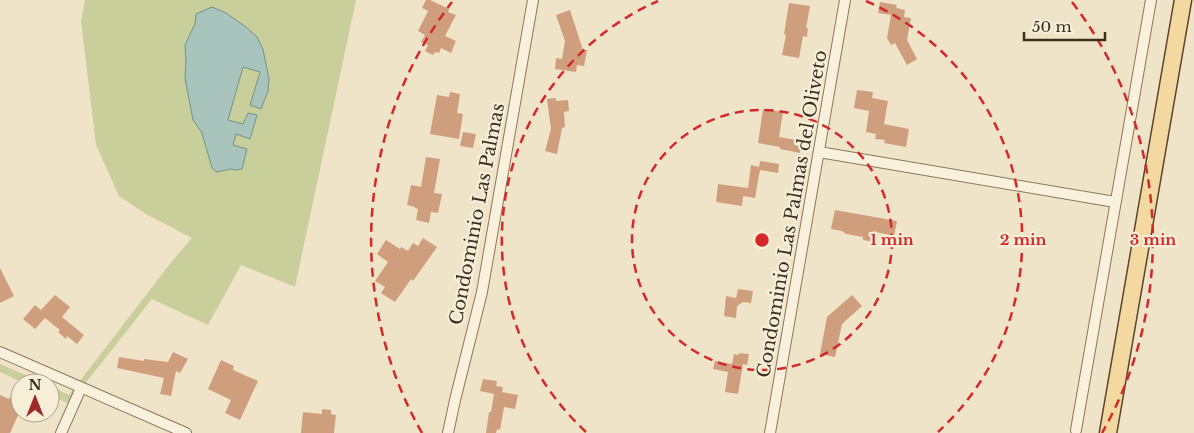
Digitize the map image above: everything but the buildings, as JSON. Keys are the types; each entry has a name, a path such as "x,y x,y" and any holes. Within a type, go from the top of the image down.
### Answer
{"main road":[{"path":"1108,433 1183,0"}],"street":[{"name":"Condominio Las Palmas","path":"448,433 454,400 482,292 533,0"},
{"name":"Condominio Las Palmas del Oliveto","path":"770,433 846,0"},
{"path":"1076,430 1151,0"},
{"path":"819,152 1115,202"},
{"path":"0,352 186,433"},
{"path":"60,433 81,388"}],"green space":[{"path":"85,0 356,0 295,287 241,265 208,325 152,299 69,404 60,400 60,391 69,395 192,238 146,214 119,196 96,145 81,21"},
{"path":"0,364 20,373 10,373 10,377 0,372"}],"water":[{"path":"212,7 226,13 257,37 263,49 269,79 268,91 261,109 250,105 260,72 243,67 228,120 243,124 248,113 257,115 250,139 236,134 233,145 247,149 242,169 217,172 212,168 202,133 193,120 185,78 185,45 195,24 196,14"}]}
